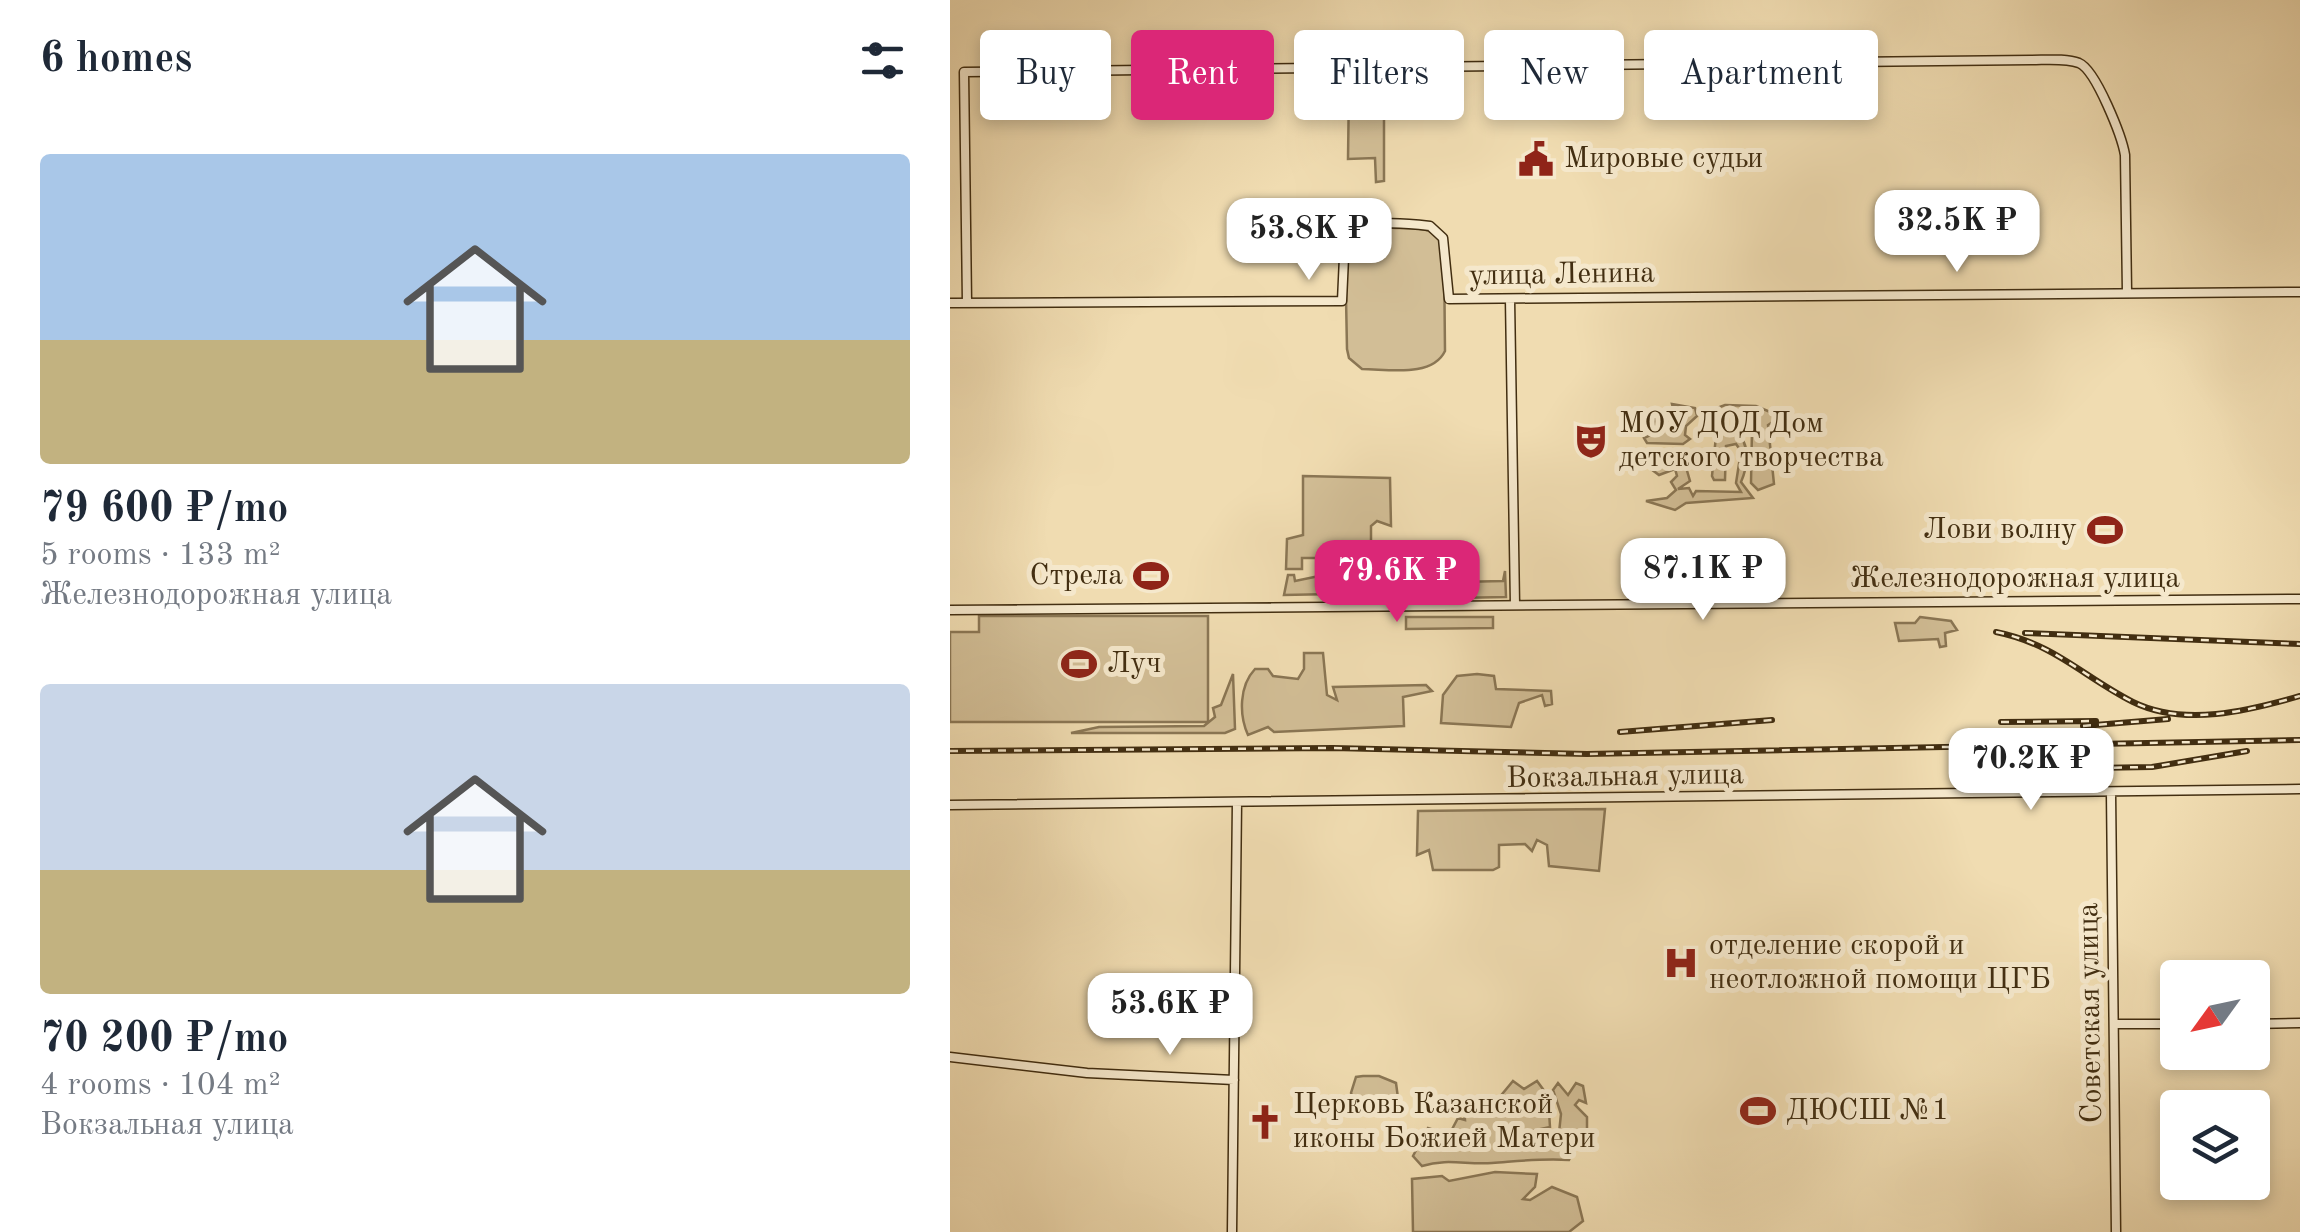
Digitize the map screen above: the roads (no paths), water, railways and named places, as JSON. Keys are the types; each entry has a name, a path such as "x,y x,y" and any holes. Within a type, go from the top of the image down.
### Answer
{"street":[{"path":"967,303 964,72 2072,62 2086,68 2124,146 2127,292"},
{"name":"улица Ленина","path":"950,304 1342,301 1346,236 1360,227 1389,225 1430,226 1443,238 1450,298 2300,292"},
{"path":"1510,299 1515,605"},
{"name":"Железнодорожная улица","path":"950,610 2300,599"},
{"name":"Вокзальная улица","path":"950,806 2300,789"},
{"name":"Советская улица","path":"2111,792 2116,1232"},
{"path":"1232,1232 1237,802"},
{"path":"2270,1024 2300,1023"},
{"path":"2114,1024 2160,1024"},
{"path":"950,1057 1087,1072 1234,1080"}],"railway":[{"path":"1996,632 2035,644 2153,710 2216,714 2300,696"},
{"path":"2025,633 2300,644"},
{"path":"2083,726 2168,719"},
{"path":"1620,732 1772,720"},
{"path":"2001,722 2096,721"},
{"path":"950,751 1333,748 1587,754 2300,740"},
{"path":"2034,769 2152,767 2247,751"}],"place":[{"name":"Мировые судьи","path":"1536,159"},
{"name":"МОУ ДОД Дом детского творчества","path":"1591,441"},
{"name":"Лови волну","path":"2105,530"},
{"name":"Стрела","path":"1151,576"},
{"name":"Луч","path":"1079,664"},
{"name":"отделение скорой и неотложной помощи ЦГБ","path":"1681,963"},
{"name":"ДЮСШ №1","path":"1758,1111"},
{"name":"Церковь Казанской иконы Божией Матери","path":"1265,1122"}]}
